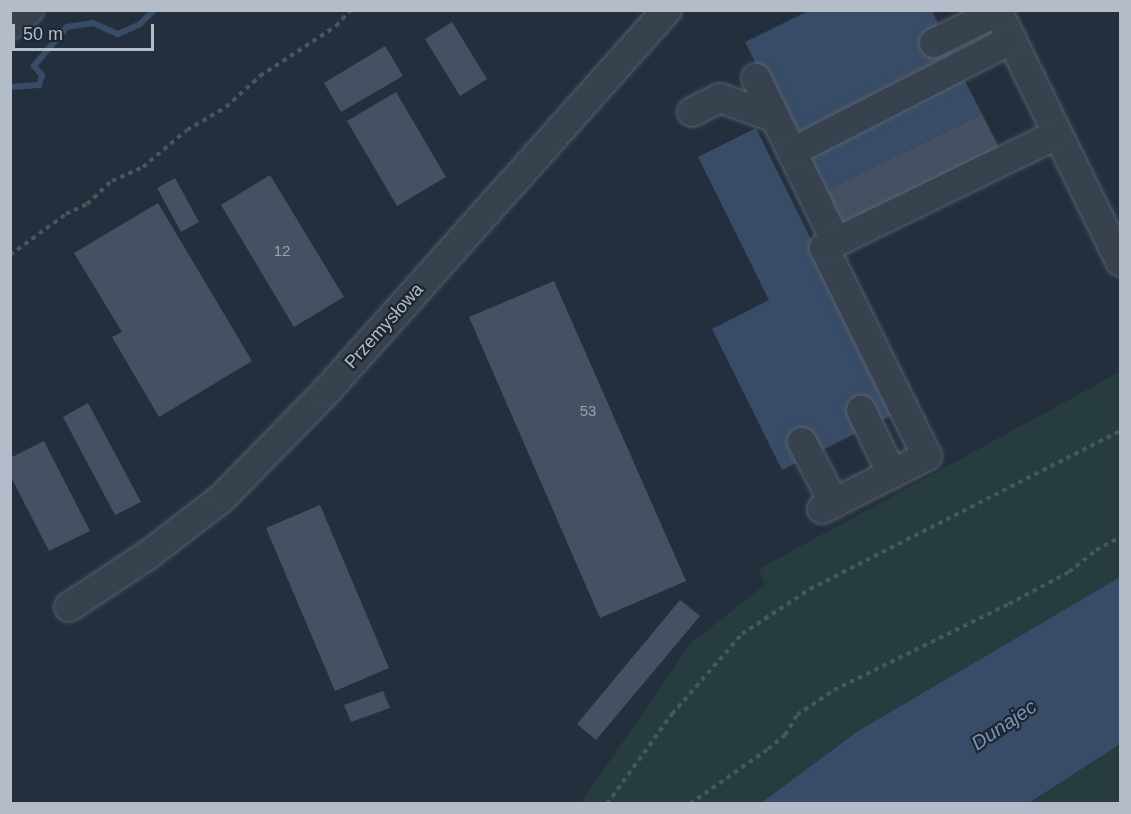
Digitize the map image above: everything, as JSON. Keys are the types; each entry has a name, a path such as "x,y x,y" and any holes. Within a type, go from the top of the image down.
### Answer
{"street":[{"path":"10,25 29,10"},
{"name":"Przemysłowa","path":"69,607 148,555 222,498 324,394 667,10"},
{"path":"934,42 997,11 1120,261"},
{"path":"792,152 1011,40"},
{"path":"756,78 836,242"},
{"path":"692,112 720,98 776,118"},
{"path":"802,442 828,506 927,456 824,248 1058,134"},
{"path":"861,410 892,474"}],"path":[{"path":"10,255 66,214 87,204 112,181 143,167 187,130 226,107 260,76 336,26 351,10"},
{"path":"607,804 672,714 742,633 810,589 1120,430"},
{"path":"690,804 768,749 785,735 797,716 834,690 1009,604 1120,537"}],"green space":[{"path":"1120,372 1120,577 858,731 761,803 580,804 691,643 765,585 759,569"},
{"path":"1120,744 1120,803 1029,804 1071,775"}],"water":[{"path":"808,11 932,11 957,61 796,143 745,42"},
{"path":"962,75 982,114 821,193 804,155"},
{"path":"756,128 897,413 782,470 712,329 769,300 698,157"},
{"name":"Dunajec","path":"1120,577 1120,744 1029,803 761,803 858,731"}],"building":[{"path":"452,22 487,79 460,96 425,39"},
{"path":"385,46 403,76 341,112 324,83"},
{"path":"396,92 446,177 397,206 347,121"},
{"path":"982,114 1002,153 840,232 821,193"},
{"path":"270,175 344,297 294,327 221,205"},
{"path":"175,178 199,222 181,232 157,188"},
{"path":"158,203 252,361 159,417 112,337 122,332 74,253"},
{"path":"554,281 686,581 600,618 469,317"},
{"path":"88,403 141,502 115,515 63,417"},
{"path":"44,441 90,531 49,551 10,475 10,458"},
{"path":"320,505 389,668 335,691 266,528"},
{"path":"680,600 700,616 596,740 577,724"},
{"path":"383,691 390,708 351,722 344,705"}],"waterway":[{"path":"10,87 39,85 42,75 34,66 67,27 93,23 118,34 140,24 154,10"}]}
